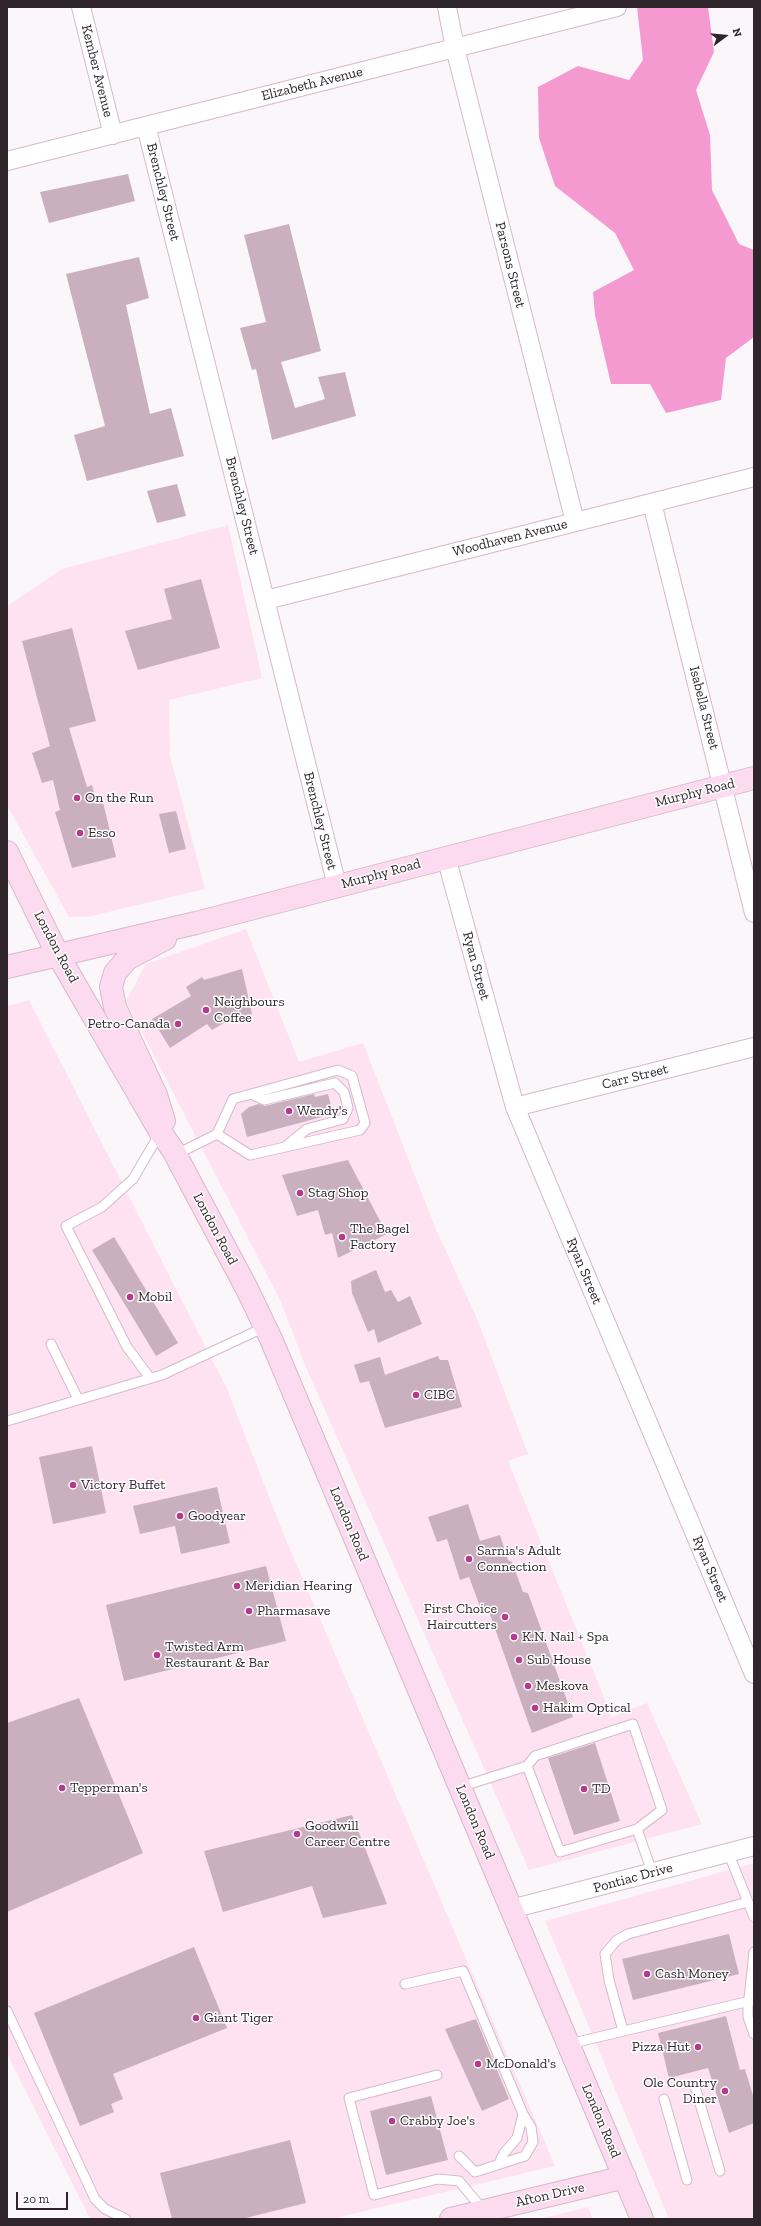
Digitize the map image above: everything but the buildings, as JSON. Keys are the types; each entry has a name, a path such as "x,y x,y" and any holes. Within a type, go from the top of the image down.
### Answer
{"main road":[{"name":"Murphy Road","path":"7,966 196,923 754,778"},
{"name":"London Road","path":"7,852 58,955 169,1146 246,1287 265,1327 642,2219"},
{"path":"169,1146 156,1095 115,1007 111,987 115,973 127,959 196,923"},
{"name":"Afton Drive","path":"451,2219 478,2214 625,2177"}],"street":[{"name":"Kember Avenue","path":"81,7 113,135"},
{"name":"Parsons Street","path":"447,7 455,48 575,522"},
{"name":"Elizabeth Avenue","path":"7,161 617,7"},
{"name":"Brenchley Street","path":"146,126 337,886"},
{"name":"Woodhaven Avenue","path":"266,600 754,477"},
{"name":"Isabella Street","path":"652,503 754,912"},
{"name":"Ryan Street","path":"446,857 515,1108 754,1674"},
{"name":"Carr Street","path":"515,1108 754,1047"},
{"name":"Pontiac Drive","path":"511,1910 754,1846"}],"lane":[{"path":"150,1378 127,1347 66,1226 102,1207 169,1146 217,1134 250,1155 360,1130 365,1123 352,1076 338,1070 233,1099 217,1134"},
{"path":"251,1094 264,1100 335,1083 344,1092 348,1108 342,1119 307,1129 285,1147"},
{"path":"7,1421 162,1375 265,1327"},
{"path":"51,1344 78,1399"},
{"path":"460,1788 526,1766 535,1756 633,1724 662,1810 637,1829 560,1852 526,1766"},
{"path":"637,1829 652,1872"},
{"path":"728,1852 754,1917"},
{"path":"623,2031 609,1980 606,1954 617,1940 628,1934 748,1902"},
{"path":"754,1952 751,2001 748,2017 754,2034"},
{"path":"405,1984 462,1971 523,2114 531,2126 533,2142 525,2156 499,2163 475,2172 459,2156"},
{"path":"568,2044 751,2001"},
{"path":"7,2011 95,2199 105,2209 126,2219"},
{"path":"437,2075 349,2098 374,2195 438,2179 459,2181 478,2214"},
{"path":"696,2090 720,2171"},
{"path":"664,2099 687,2180"},
{"path":"499,2163 504,2153 517,2138 523,2114"}],"shaded area":[{"path":"637,7 708,7 714,52 696,90 710,135 712,190 739,244 754,250 754,337 726,358 721,400 666,413 650,384 611,384 595,315 593,292 634,270 615,233 555,186 539,138 538,87 578,66 629,80 643,60"},
{"path":"228,525 262,678 169,700 170,756 205,889 87,917 69,917 7,805 7,606 62,569"},
{"path":"246,929 299,1062 363,1043 435,1227 478,1321 528,1454 508,1461 612,1717 647,1703 702,1824 529,1870 305,1365 281,1302 126,1001 146,964"},
{"path":"29,1000 227,1389 284,1535 555,2166 331,2219 90,2219 7,2054 7,1006"},
{"path":"754,1863 754,2219 669,2219 545,1921"},
{"path":"588,2207 593,2219 540,2219"}],"place":[{"name":"On the Run","path":"77,798"},
{"name":"Esso","path":"80,833"},
{"name":"Neighbours Coffee","path":"206,1010"},
{"name":"Petro-Canada","path":"178,1024"},
{"name":"Wendy's","path":"289,1111"},
{"name":"Stag Shop","path":"300,1193"},
{"name":"The Bagel Factory","path":"342,1237"},
{"name":"Mobil","path":"130,1297"},
{"name":"CIBC","path":"416,1395"},
{"name":"Victory Buffet","path":"73,1485"},
{"name":"Goodyear","path":"180,1516"},
{"name":"Sarnia's Adult Connection","path":"469,1559"},
{"name":"Meridian Hearing","path":"237,1586"},
{"name":"Pharmasave","path":"249,1611"},
{"name":"First Choice Haircutters","path":"505,1617"},
{"name":"K.N. Nail + Spa","path":"514,1637"},
{"name":"Twisted Arm Restaurant & Bar","path":"157,1655"},
{"name":"Sub House","path":"519,1660"},
{"name":"Meskova","path":"528,1686"},
{"name":"Hakim Optical","path":"535,1708"},
{"name":"Tepperman's","path":"62,1788"},
{"name":"TD","path":"584,1789"},
{"name":"Goodwill Career Centre","path":"297,1834"},
{"name":"Cash Money","path":"647,1974"},
{"name":"Giant Tiger","path":"196,2018"},
{"name":"Pizza Hut","path":"698,2047"},
{"name":"McDonald's","path":"478,2064"},
{"name":"Ole Country Diner","path":"725,2091"},
{"name":"Crabby Joe's","path":"392,2121"}]}
